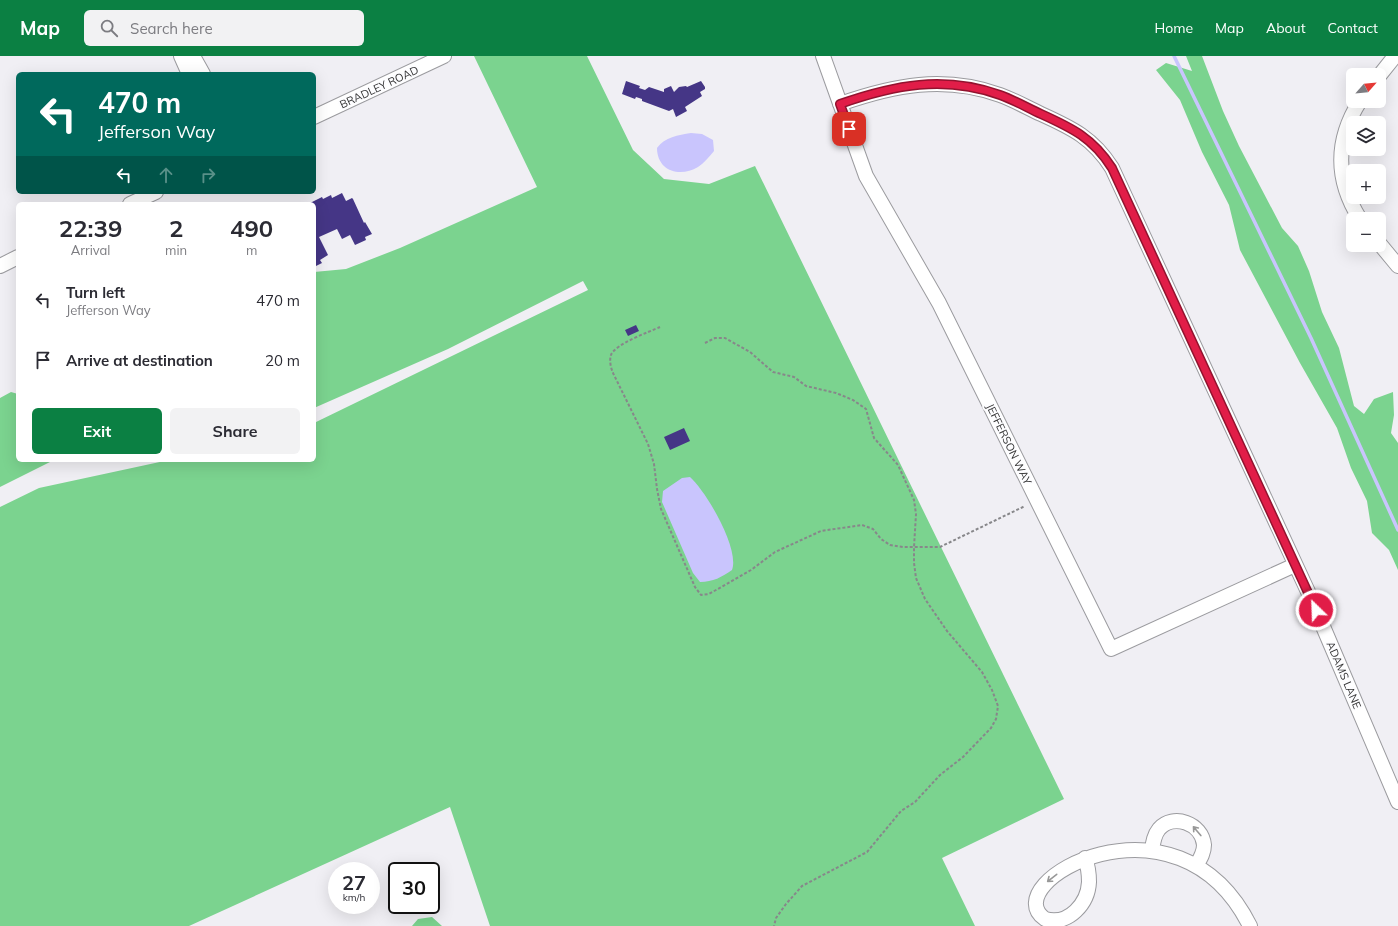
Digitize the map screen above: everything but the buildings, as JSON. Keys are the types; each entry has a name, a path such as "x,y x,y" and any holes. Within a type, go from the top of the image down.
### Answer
{"street":[{"path":"181,56 188,72"},
{"path":"193,56 202,72"},
{"name":"BRADLEY ROAD","path":"316,116 444,56"},
{"name":"JEFFERSON WAY","path":"823,56 866,176 939,303 1111,649 1295,565"},
{"path":"1385,68 1395,56"},
{"name":"ADAMS LANE","path":"840,104 904,86 928,84 965,86 1001,96 1073,128 1093,144 1112,168 1295,565 1398,802"},
{"path":"1356,108 1347,125 1341,157 1343,179 1346,191 1356,212"},
{"path":"134,202 152,194"},
{"path":"1386,251 1398,266"},
{"path":"0,266 16,258"},
{"path":"1152,850 1156,834 1163,826 1174,821 1186,822 1196,829 1202,839 1203,852 1196,866"},
{"path":"1085,858 1089,883 1082,905 1074,917 1064,923 1046,920 1039,912 1036,906 1036,900 1040,889 1064,869 1085,858 1119,850 1152,850 1170,855 1196,866 1224,887 1241,909 1250,926"}],"path":[{"path":"660,327 617,348 611,354 610,363 613,373 648,444 654,464 661,509 699,593 703,596 759,565 775,552 821,530 862,525 873,529 890,545 944,547 1025,506"},
{"path":"704,343 715,338 724,338 745,349 773,372 794,377 806,386 836,393 862,405 869,416 874,438 898,465 911,492 916,514 914,547 916,578 924,599 947,631 982,672 992,690 998,706 996,719 991,728 963,758 940,775 915,802 901,811 867,852 802,886 776,918 774,926"}],"green space":[{"path":"474,56 587,56 633,150 664,179 709,184 755,166 1064,799 942,858 975,926 490,926 450,807 189,926 0,926 0,507 39,488 160,462 316,462 316,422 588,290 583,281 448,349 316,407 316,272 346,269 400,248 537,187"},
{"path":"1186,56 1202,56 1223,111 1239,146 1282,228 1298,246 1309,271 1322,312 1339,348 1354,406 1364,414 1374,399 1393,392 1394,415 1391,433 1398,443 1398,570 1389,550 1372,533 1367,501 1351,468 1337,428 1300,363 1240,250 1229,205 1202,152 1180,100 1156,70 1166,63 1192,71"},
{"path":"11,392 16,393 16,462 50,462 0,487 0,398"},
{"path":"432,917 442,926 412,926 418,919"}],"shaded area":[{"path":"691,133 702,134 713,140 714,151 702,164 691,170 677,172 665,167 658,156 657,148 660,144 668,139"},
{"path":"690,477 704,494 720,521 731,549 733,561 732,570 721,577 709,581 700,582 693,573 662,502 663,491 682,478"}],"waterway":[{"path":"1174,56 1311,338 1398,530"}],"route":[{"path":"849,129 840,104 892,88 928,84 945,84 975,88 1001,96 1073,128 1102,153 1112,168 1316,610"}]}
